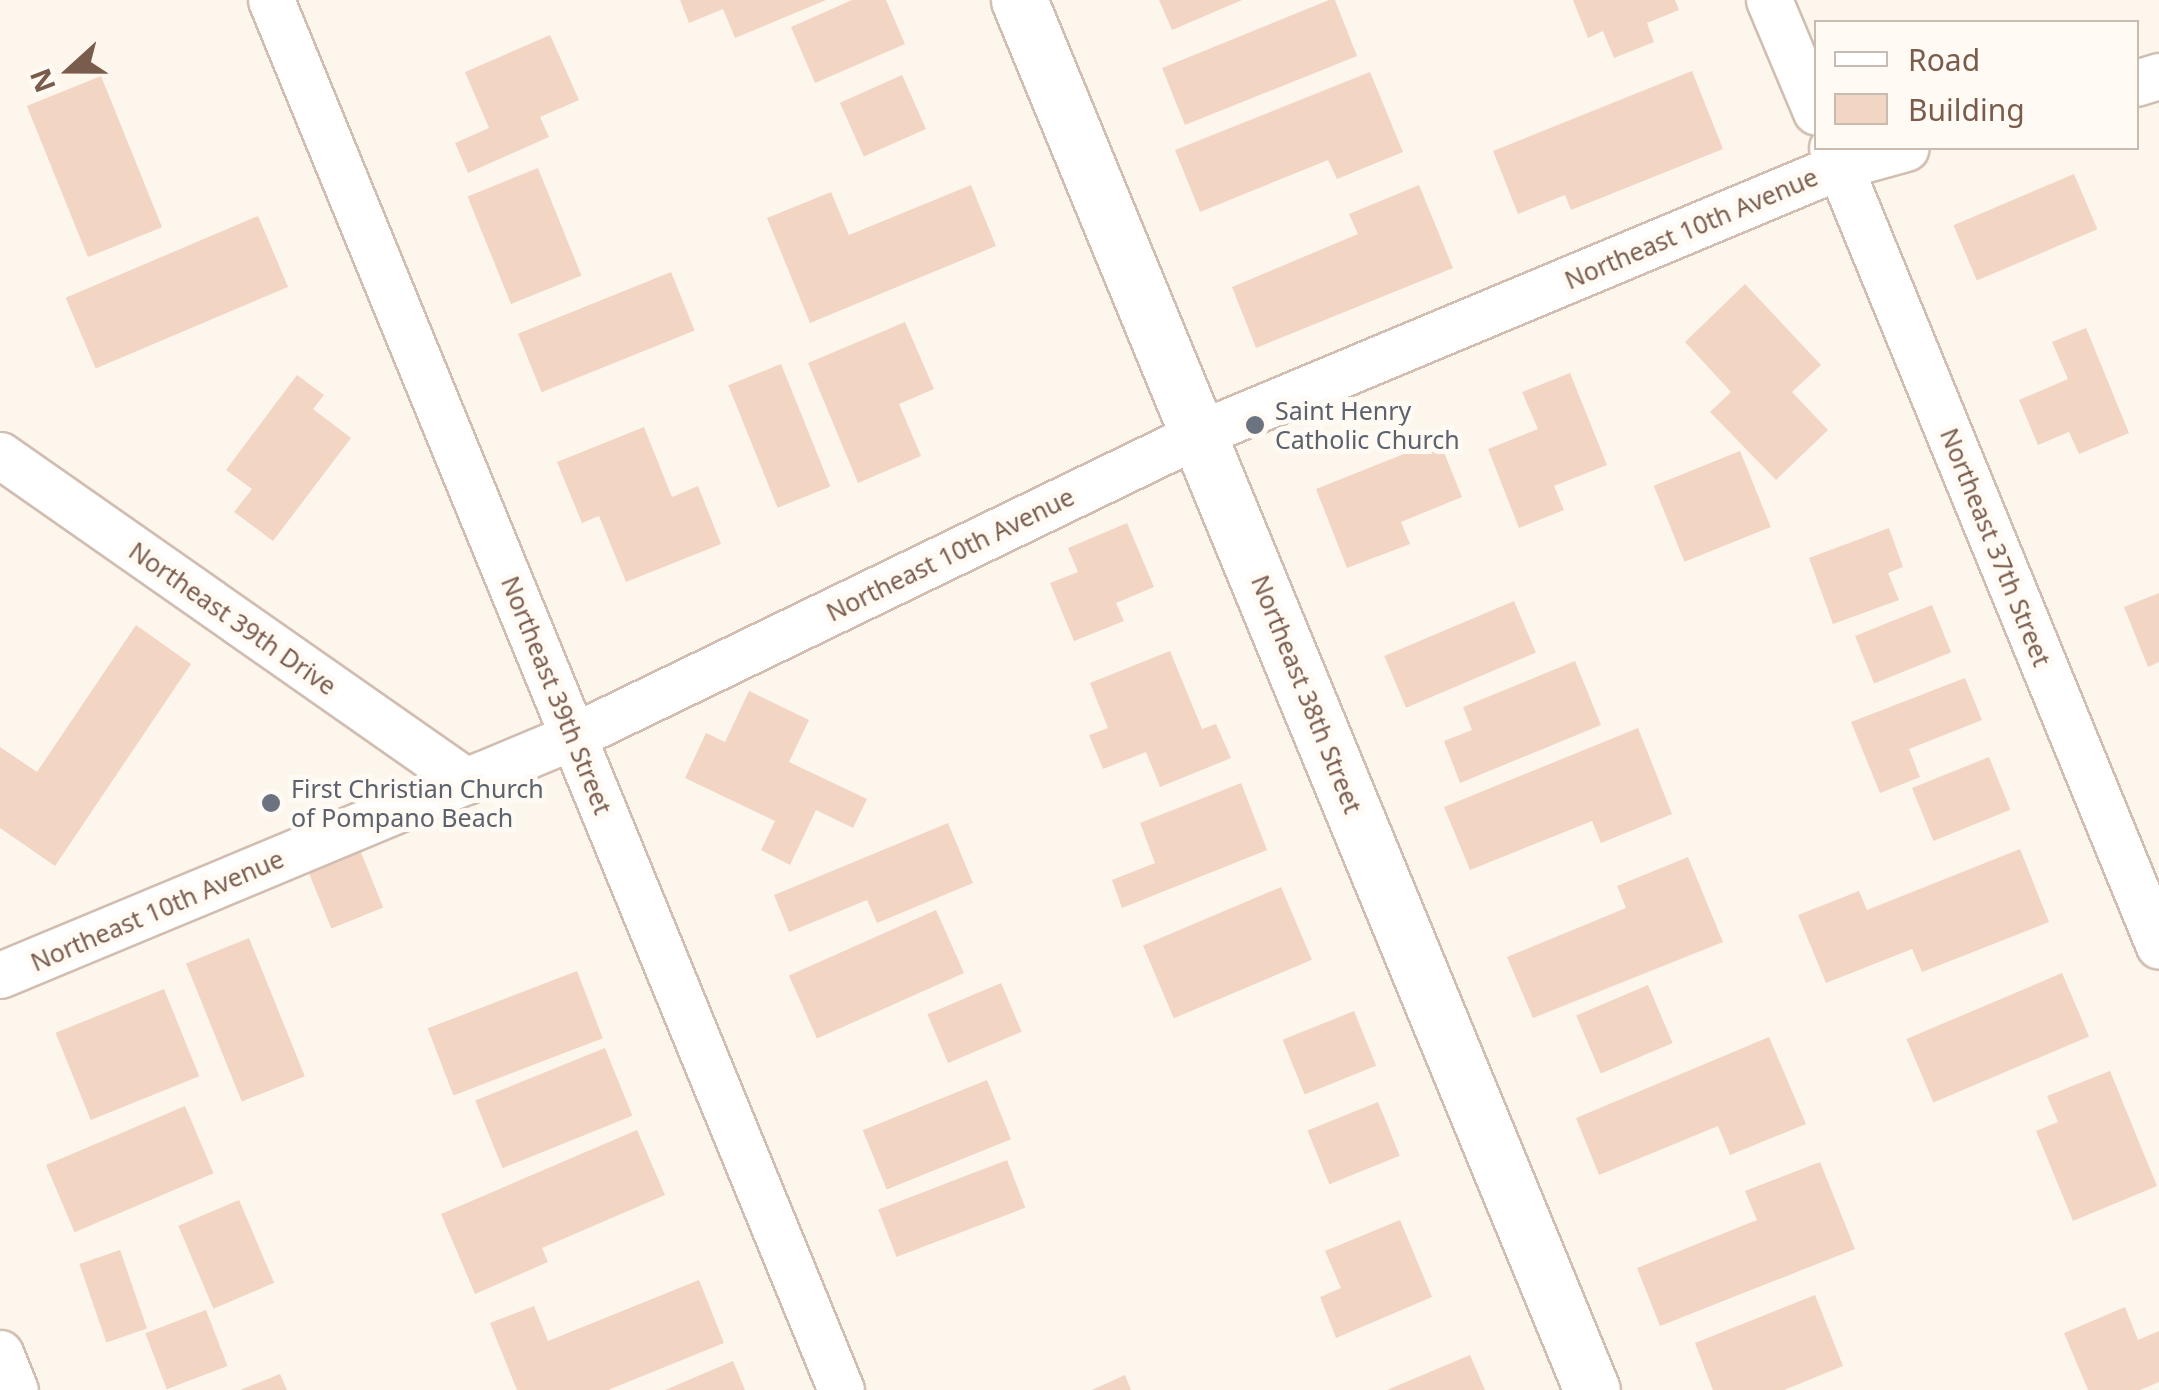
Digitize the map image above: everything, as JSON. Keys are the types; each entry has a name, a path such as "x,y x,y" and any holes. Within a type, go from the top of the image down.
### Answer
{"street":[{"name":"Northeast 39th Street","path":"271,0 841,1390"},
{"name":"Northeast 38th Street","path":"1019,0 1201,433 1592,1390"},
{"path":"1769,0 1814,107"},
{"name":"Northeast 10th Avenue","path":"0,975 574,736 1201,433 1836,157 1890,150"},
{"name":"Northeast 37th Street","path":"1836,157 2159,946"},
{"name":"Northeast 39th Drive","path":"0,454 466,781"},
{"path":"0,1353 15,1390"}],"building":[{"path":"680,0 826,0 735,38 723,9 689,23"},
{"path":"852,0 886,0 905,44 815,83 791,27"},
{"path":"1159,0 1242,0 1172,30"},
{"path":"1335,0 1357,56 1185,125 1162,68"},
{"path":"1573,0 1675,0 1679,10 1647,23 1654,42 1614,58 1603,31 1588,38"},
{"path":"550,35 579,100 540,117 549,137 468,173 455,143 489,128 465,72"},
{"path":"1692,71 1723,149 1571,210 1565,195 1518,214 1493,151"},
{"path":"1370,72 1403,152 1337,179 1328,160 1200,212 1175,150"},
{"path":"902,75 926,129 864,157 840,103"},
{"path":"101,76 162,227 88,257 27,106"},
{"path":"538,168 581,276 511,304 468,196"},
{"path":"2074,174 2097,229 1977,280 1953,225"},
{"path":"971,185 996,246 810,323 767,218 831,192 849,235"},
{"path":"1419,185 1453,268 1256,348 1232,287 1358,234 1349,214"},
{"path":"258,216 288,287 96,369 66,298"},
{"path":"671,272 695,330 542,392 518,334"},
{"path":"1745,284 1821,365 1792,392 1828,430 1776,480 1710,412 1731,392 1685,342"},
{"path":"905,322 934,389 899,404 921,456 858,483 808,363"},
{"path":"2086,328 2129,433 2079,454 2069,432 2038,445 2019,400 2068,379 2052,342"},
{"path":"781,364 830,486 778,508 728,385"},
{"path":"1570,373 1607,465 1554,486 1564,510 1519,528 1488,449 1538,429 1522,392"},
{"path":"297,375 324,395 313,409 351,438 273,541 234,512 252,489 226,470"},
{"path":"644,427 672,497 698,486 721,544 626,582 599,516 582,523 557,462"},
{"path":"1439,440 1462,497 1401,522 1410,544 1347,568 1316,489"},
{"path":"1740,451 1771,527 1684,562 1654,486"},
{"path":"1127,523 1154,587 1116,603 1124,621 1074,641 1050,583 1078,572 1068,548"},
{"path":"1889,528 1903,567 1888,573 1899,600 1833,624 1809,558"},
{"path":"2159,593 2159,662 2148,667 2124,607"},
{"path":"1514,601 1536,653 1406,708 1384,656"},
{"path":"1932,605 1951,652 1874,683 1855,636"},
{"path":"136,625 191,664 55,866 0,828 0,747 37,772"},
{"path":"1170,651 1202,729 1216,724 1231,758 1160,787 1146,752 1103,769 1089,735 1108,728 1090,683"},
{"path":"1575,661 1601,725 1460,783 1444,741 1472,730 1463,707"},
{"path":"1965,678 1982,720 1909,749 1920,777 1880,793 1851,722"},
{"path":"749,691 809,720 789,762 867,799 853,828 816,810 790,865 761,850 775,821 685,778 706,733 725,742"},
{"path":"1638,728 1672,814 1601,843 1592,821 1470,870 1444,807"},
{"path":"1989,757 2010,810 1933,841 1912,788"},
{"path":"1241,783 1267,850 1122,908 1112,880 1155,863 1140,823"},
{"path":"948,823 973,883 877,923 867,900 789,932 774,895"},
{"path":"2020,849 2049,922 1922,972 1912,949 1826,983 1798,915 1859,891 1867,910"},
{"path":"360,850 383,907 331,928 308,871"},
{"path":"1688,857 1723,942 1533,1018 1507,957 1626,908 1617,886"},
{"path":"1281,887 1312,960 1174,1018 1143,946"},
{"path":"936,910 964,973 817,1039 789,975"},
{"path":"249,938 305,1076 242,1102 186,963"},
{"path":"577,971 603,1038 453,1096 428,1028"},
{"path":"2062,973 2089,1037 1933,1103 1906,1039"},
{"path":"1001,983 1022,1032 948,1063 927,1014"},
{"path":"1648,985 1673,1043 1601,1073 1576,1015"},
{"path":"164,989 199,1076 91,1120 56,1033"},
{"path":"1354,1011 1376,1066 1305,1095 1283,1040"},
{"path":"1769,1037 1806,1124 1730,1155 1718,1126 1599,1175 1576,1118"},
{"path":"605,1048 632,1116 503,1168 475,1100"},
{"path":"2110,1071 2157,1186 2073,1221 2036,1131 2058,1122 2047,1096"},
{"path":"987,1080 1011,1139 887,1190 863,1130"},
{"path":"1378,1102 1400,1156 1329,1184 1308,1130"},
{"path":"185,1106 214,1173 75,1232 46,1165"},
{"path":"637,1130 665,1195 542,1248 548,1262 475,1294 441,1214"},
{"path":"1007,1160 1025,1208 896,1257 878,1209"},
{"path":"1820,1162 1855,1249 1660,1326 1637,1268 1757,1220 1745,1191"},
{"path":"239,1200 274,1283 213,1309 178,1226"},
{"path":"1400,1220 1432,1297 1336,1338 1320,1297 1341,1288 1325,1251"},
{"path":"120,1250 147,1328 106,1342 79,1264"},
{"path":"699,1280 724,1343 608,1390 517,1390 490,1323 534,1306 548,1341"},
{"path":"1815,1295 1843,1366 1784,1390 1713,1390 1695,1343"},
{"path":"2125,1307 2138,1340 2159,1331 2159,1382 2140,1390 2088,1390 2064,1333"},
{"path":"206,1310 228,1366 167,1389 145,1333"},
{"path":"1470,1355 1485,1390 1387,1390"},
{"path":"733,1361 745,1390 665,1390"},
{"path":"280,1374 287,1390 240,1390"},
{"path":"1125,1375 1131,1390 1092,1390"}],"place":[{"name":"Saint Henry Catholic Church","path":"1255,425"},
{"name":"First Christian Church of Pompano Beach","path":"271,803"}]}
